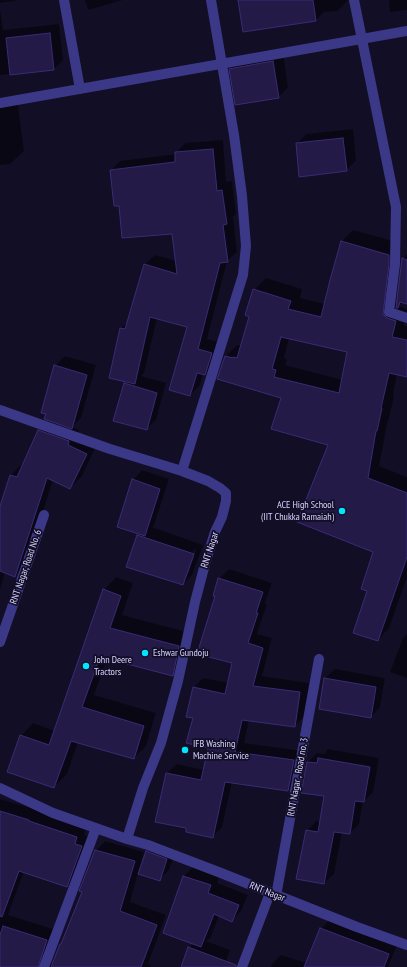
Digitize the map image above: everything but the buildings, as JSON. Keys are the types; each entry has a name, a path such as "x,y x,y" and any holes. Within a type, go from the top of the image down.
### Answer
{"street":[{"path":"64,0 80,89"},
{"path":"182,472 243,274 246,246 240,174 211,0"},
{"path":"354,0 396,207 395,264 389,312 407,318"},
{"path":"0,103 407,31"},
{"name":"RNT Nagar","path":"0,410 110,449 208,481 226,493 226,501 222,517 205,564 178,682 161,743 143,788 127,839"},
{"name":"RNT Nagar, Road No. 6","path":"0,642 44,515"},
{"name":"RNT Nagar , Road no. 3","path":"242,967 273,894 319,659"},
{"name":"RNT Nagar","path":"0,788 53,812 127,839 148,845 357,927 407,945"},
{"path":"44,967 96,828"}],"place":[{"name":"ACE High School (IIT Chukka Ramaiah)","path":"342,511"},
{"name":"Eshwar Gundoju","path":"145,653"},
{"name":"John Deere Tractors","path":"86,666"},
{"name":"IFB Washing Machine Service","path":"185,750"}]}
